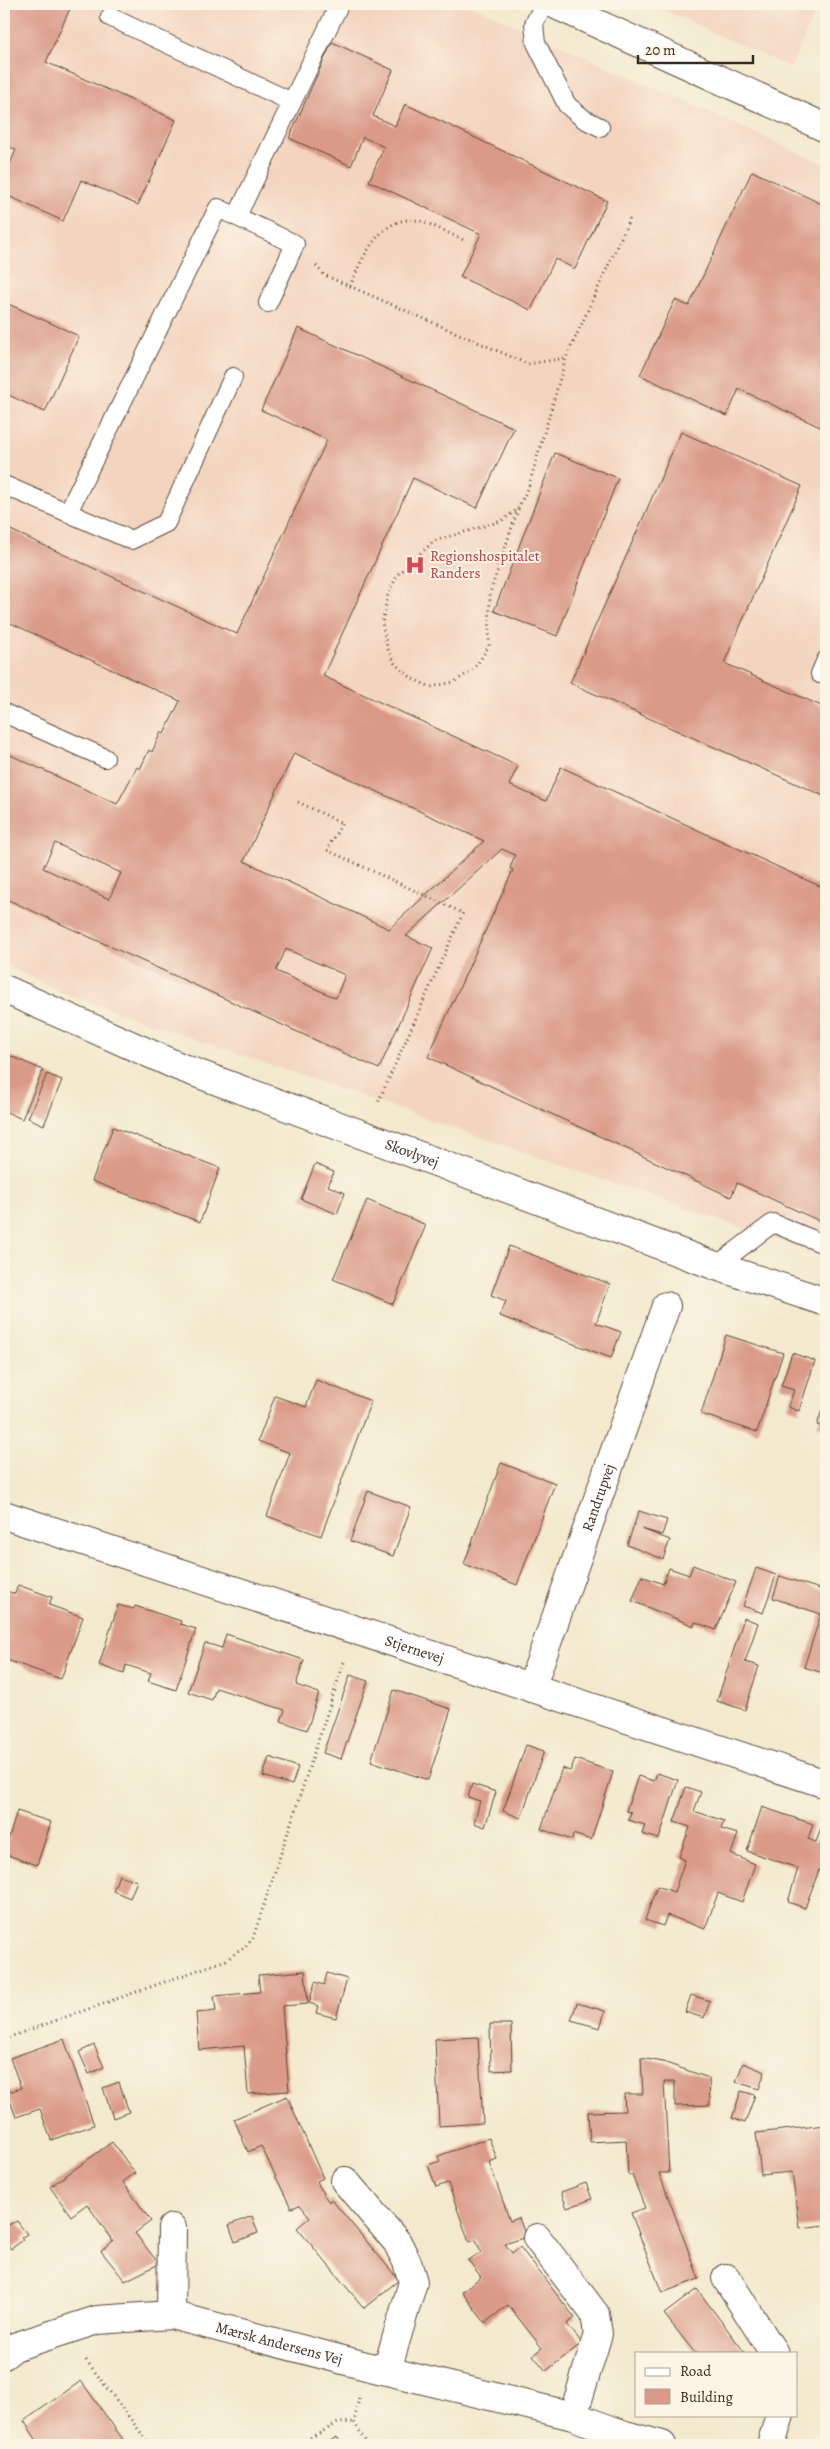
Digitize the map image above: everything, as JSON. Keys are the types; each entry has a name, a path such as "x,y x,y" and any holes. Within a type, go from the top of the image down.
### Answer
{"street":[{"path":"554,4 826,128"},
{"name":"Skovlyvej","path":"4,989 180,1067 716,1266 826,1302"},
{"name":"Randrupvej","path":"531,1688 666,1306"},
{"name":"Stjernevej","path":"4,1515 826,1784"},
{"path":"344,2181 397,2242 407,2262 412,2282 376,2368"},
{"path":"171,2315 172,2228"},
{"path":"537,2238 595,2314 598,2334 573,2416"},
{"path":"726,2278 773,2352"},
{"name":"Mærsk Andersens Vej","path":"4,2355 14,2347 96,2320 171,2315 573,2416 625,2435 662,2445"},
{"path":"771,2445 780,2416"}],"lane":[{"path":"544,4 534,24 536,42 566,105 584,119 600,127"},
{"path":"237,216 338,7"},
{"path":"110,17 292,102"},
{"path":"68,512 218,208 295,244 268,303"},
{"path":"4,485 131,540 166,523 233,377"},
{"path":"4,713 104,758"},
{"path":"716,1266 773,1223 826,1245"}],"path":[{"path":"518,509 502,521 434,541 398,574 388,594 382,623 387,647 395,664 413,680 431,687 454,682 474,669 489,646 490,592 518,509 529,484 566,358 631,216"},
{"path":"350,286 360,262 372,242 386,229 404,220 420,221 466,241"},
{"path":"295,244 324,275 528,364 566,358"},
{"path":"298,802 342,823 326,850 463,913 364,1135"},
{"path":"4,2038 226,1960 246,1946 253,1938 354,1631"},
{"path":"64,2331 150,2445"},
{"path":"354,2422 376,2368"},
{"path":"297,2445 338,2423 354,2422"},
{"path":"354,2422 368,2445"}],"shaded area":[{"name":"Regionshospitalet Randers","path":"4,4 469,4 826,165 826,1257 68,995 4,965"},
{"path":"650,4 818,4 791,68"}],"building":[{"path":"4,4 72,4 46,62 176,120 138,205 81,180 63,221 4,194 4,178 16,150 4,144"},
{"path":"332,42 393,70 373,116 395,126 405,104 607,201 575,269 555,259 531,310 460,277 481,234 369,181 384,147 363,137 351,166 289,138"},
{"path":"752,171 826,206 826,414 820,427 739,389 727,416 640,375 675,300 689,306"},
{"path":"4,302 79,336 45,412 4,393"},
{"path":"298,328 514,428 477,508 413,478 323,676 518,766 509,785 546,801 561,767 826,889 826,1224 737,1183 731,1197 428,1057 513,870 510,868 515,855 502,849 406,936 433,948 379,1069 4,898 4,752 117,804 137,767 140,769 149,750 152,752 161,732 164,734 180,701 4,620 4,527 237,634 327,440 261,410","holes":["294,753 484,841 389,929 244,861","55,843 121,873 109,899 43,868","286,949 345,975 336,998 276,971"]},
{"path":"681,432 802,486 724,663 826,708 826,797 570,683"},
{"path":"555,453 618,478 557,636 494,611"},
{"path":"4,1053 43,1070 22,1119 4,1111"},
{"path":"47,1074 62,1080 44,1125 28,1118"},
{"path":"113,1127 220,1168 200,1222 92,1181"},
{"path":"315,1164 334,1172 328,1186 345,1193 337,1214 301,1199"},
{"path":"367,1200 426,1225 393,1304 333,1279"},
{"path":"509,1246 610,1284 596,1323 621,1332 611,1358 500,1316 506,1301 491,1295"},
{"path":"726,1335 783,1353 757,1432 701,1414"},
{"path":"792,1353 815,1361 799,1411 788,1407 794,1390 781,1386"},
{"path":"316,1380 371,1401 321,1536 267,1516 290,1453 258,1441 275,1396 306,1407"},
{"path":"826,1399 826,1428 817,1425"},
{"path":"501,1463 555,1483 517,1585 464,1564"},
{"path":"368,1491 411,1507 393,1556 350,1541"},
{"path":"639,1511 667,1520 662,1535 642,1529 670,1540 663,1559 627,1545"},
{"path":"693,1565 736,1582 716,1630 695,1622 694,1626 632,1601 642,1576 663,1584 669,1568 689,1575"},
{"path":"756,1568 776,1575 763,1613 743,1606"},
{"path":"780,1576 826,1591 826,1674 804,1667 821,1614 773,1598"},
{"path":"18,1585 52,1597 49,1605 83,1617 61,1679 4,1659 4,1590 15,1594"},
{"path":"118,1605 134,1609 135,1606 181,1621 180,1624 196,1629 176,1690 148,1681 151,1673 126,1665 124,1674 99,1665"},
{"path":"744,1618 758,1623 745,1662 759,1666 745,1710 717,1701"},
{"path":"226,1634 304,1660 296,1685 319,1693 307,1730 281,1721 285,1710 216,1688 212,1700 188,1692 205,1643 222,1648"},
{"path":"350,1675 368,1681 341,1759 323,1753"},
{"path":"394,1690 451,1709 428,1780 371,1761"},
{"path":"526,1745 544,1751 521,1818 503,1811"},
{"path":"269,1757 298,1767 292,1785 263,1776"},
{"path":"575,1759 613,1772 591,1840 573,1834 572,1840 541,1829 562,1768 570,1771"},
{"path":"657,1773 678,1780 659,1839 642,1834 645,1825 628,1820 631,1812 626,1811 638,1776 654,1781"},
{"path":"472,1784 496,1792 485,1827 474,1823 480,1801 468,1797"},
{"path":"686,1787 701,1792 694,1811 724,1821 721,1829 738,1834 731,1854 755,1864 742,1902 718,1893 705,1929 667,1915 663,1926 645,1920 657,1886 674,1892 685,1860 679,1857 690,1827 674,1822"},
{"path":"762,1807 813,1824 808,1839 816,1842 823,1823 826,1824 826,1872 819,1870 805,1908 788,1902 798,1868 747,1851"},
{"path":"17,1811 51,1822 37,1865 4,1854"},
{"path":"119,1875 137,1881 130,1898 113,1891"},
{"path":"305,1971 308,2004 282,2006 289,2091 248,2094 244,2046 199,2050 196,2013 216,2011 214,1996 260,1992 258,1975"},
{"path":"327,1973 347,1979 336,2018 316,2013 318,2006 309,2003 315,1982 324,1985"},
{"path":"691,1995 710,2001 704,2018 685,2012"},
{"path":"577,2003 605,2011 600,2028 571,2020"},
{"path":"490,2024 511,2024 512,2070 491,2071"},
{"path":"478,2037 483,2123 439,2126 435,2039"},
{"path":"64,2039 94,2125 51,2140 40,2109 16,2117 7,2093 21,2088 10,2058"},
{"path":"94,2045 104,2067 89,2074 79,2052"},
{"path":"641,2058 663,2062 709,2078 710,2105 675,2106 675,2082 664,2082 669,2173 659,2173 699,2279 662,2293 631,2213 645,2208 632,2175 628,2175 626,2140 590,2142 588,2112 625,2111 624,2094 643,2094"},
{"path":"743,2063 765,2072 759,2089 736,2082"},
{"path":"119,2082 129,2112 113,2118 103,2088"},
{"path":"741,2091 755,2095 745,2123 732,2118"},
{"path":"287,2096 323,2178 317,2181 323,2194 329,2202 331,2199 399,2280 364,2308 297,2228 310,2217 300,2205 291,2208 261,2146 248,2152 234,2119"},
{"path":"826,2125 826,2225 799,2228 792,2172 761,2175 756,2133"},
{"path":"489,2138 497,2159 489,2162 510,2221 519,2218 526,2237 505,2244 512,2253 520,2247 575,2318 567,2324 582,2343 546,2371 533,2355 542,2348 508,2305 485,2323 462,2292 481,2277 468,2260 481,2253 476,2240 469,2242 448,2183 436,2187 428,2165 440,2161 438,2156"},
{"path":"112,2142 135,2173 123,2182 151,2221 135,2233 159,2264 125,2281 101,2251 113,2241 87,2204 71,2216 50,2187"},
{"path":"586,2183 592,2199 567,2208 561,2192"},
{"path":"252,2216 258,2233 235,2242 229,2225"},
{"path":"17,2221 27,2234 21,2238 23,2240 11,2249 4,2240 4,2227"},
{"path":"697,2289 744,2352 694,2352 664,2314"},
{"path":"81,2381 127,2445 37,2445 34,2440 36,2439 24,2421"},
{"path":"337,2437 342,2445 323,2445"}],"place":[{"name":"Regionshospitalet Randers","path":"415,565"}]}
